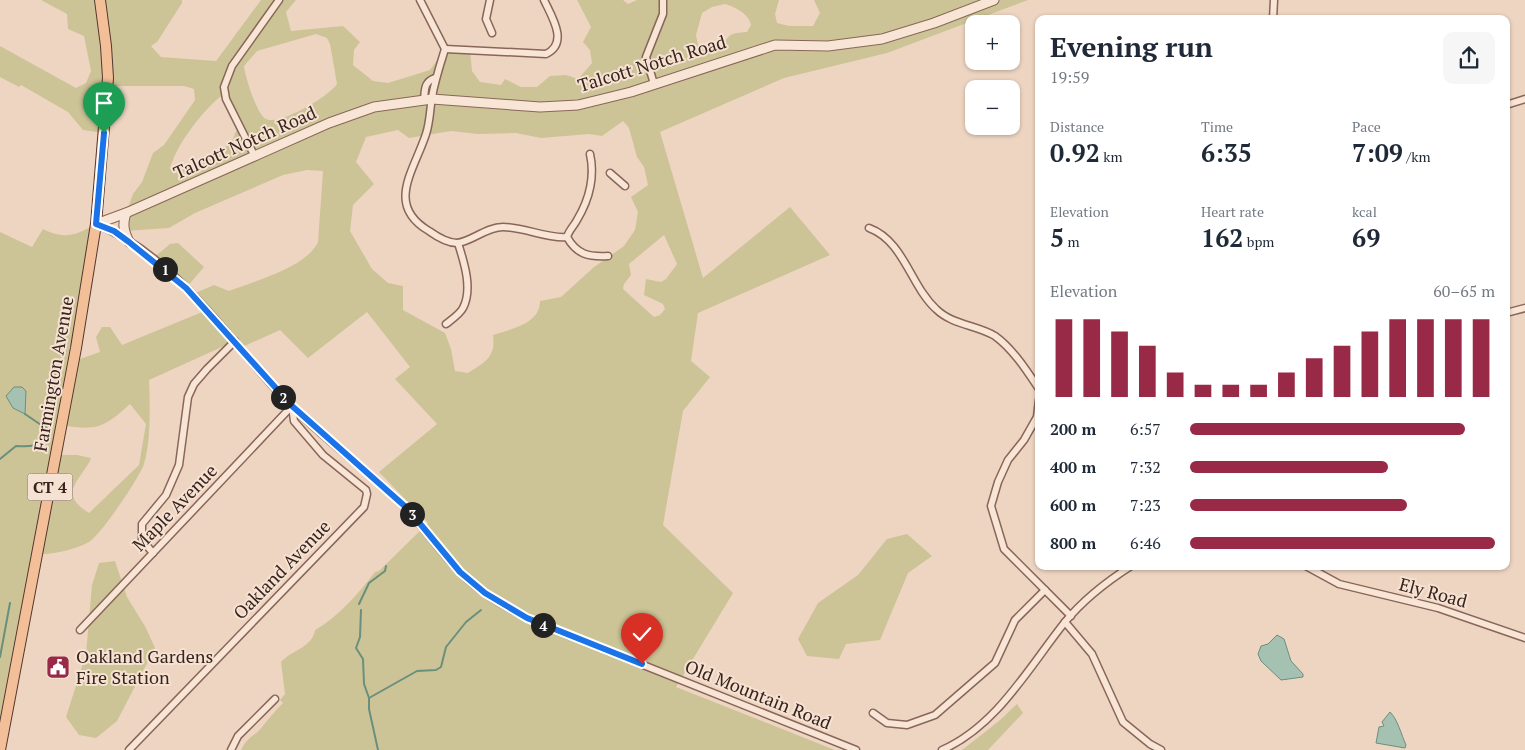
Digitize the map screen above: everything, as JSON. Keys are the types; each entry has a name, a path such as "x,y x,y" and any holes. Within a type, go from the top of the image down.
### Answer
{"main road":[{"name":"Farmington Avenue","path":"0,750 76,348 96,224 108,78 100,0"}],"street":[{"path":"255,157 226,99 224,87 232,66 279,0"},
{"path":"490,0 486,19 492,33"},
{"path":"445,49 546,54 557,46 558,33 544,0"},
{"path":"654,84 646,57 663,14 663,0"},
{"path":"1273,15 1274,0"},
{"path":"421,1 445,49 436,78 429,80 425,86 428,99 426,134 418,151 405,196 406,211 423,228 449,242 458,243 478,234 502,227 538,231 556,238 566,237"},
{"name":"Talcott Notch Road","path":"96,224 126,213 353,113 391,103 428,99 540,108 603,100 775,45 828,46 882,39 934,23 989,1"},
{"path":"1510,104 1525,99"},
{"path":"566,237 577,220 590,193 592,170 590,154"},
{"path":"610,173 625,186"},
{"path":"126,213 124,231 129,242"},
{"name":"Old Mountain Road","path":"96,224 114,231 186,288 292,406 408,509 460,572 485,593 507,608 548,627 856,750"},
{"path":"869,228 879,232 896,248 916,283 936,310 958,322 994,336 1022,364 1035,383"},
{"path":"566,237 583,255 608,256"},
{"path":"446,324 463,309 464,303 467,282 465,263 458,243"},
{"path":"1510,312 1525,308"},
{"path":"153,553 142,540 142,524 166,495 179,465 188,397 194,384 235,341"},
{"name":"Maple Avenue","path":"80,630 292,406"},
{"name":"Oakland Avenue","path":"129,750 364,506 366,490 323,455 294,421 292,406"},
{"path":"1035,421 1024,440 1008,460 990,506 1004,549 1071,616"},
{"path":"942,750 966,737 991,715 1065,622 1097,590 1126,570"},
{"name":"Ely Road","path":"1314,570 1340,584 1438,608 1525,638"},
{"path":"873,713 887,723 907,725 935,715 995,663 1015,620 1045,590"},
{"path":"1065,622 1092,654 1123,722 1150,744 1161,750"},
{"path":"231,750 238,736 275,699"}],"shaded area":[{"path":"41,0 182,0 182,3 157,42 151,46 161,57 216,61 261,0 296,0 286,12 291,31 343,26 360,42 354,50 353,65 373,81 388,83 430,70 445,49 470,50 472,71 480,82 501,85 505,79 521,87 537,87 550,76 566,75 578,79 592,63 590,50 583,42 591,27 577,0 623,0 628,4 637,0 779,0 775,14 777,23 789,26 813,26 820,13 814,0 1028,0 988,15 965,15 965,24 887,53 784,78 660,132 703,278 790,207 830,255 698,313 691,361 710,377 683,411 663,525 733,593 676,687 835,750 241,750 246,742 283,703 280,700 285,694 281,662 306,645 315,630 340,611 375,572 379,571 428,523 379,472 437,424 395,379 410,367 367,312 308,358 280,330 240,348 235,341 149,380 150,422 148,445 144,464 128,493 102,529 89,542 70,550 37,555 0,750 0,232 32,247 43,229 57,234 70,235 96,224 74,361 100,352 96,337 102,327 110,327 122,345 207,310 193,294 214,285 229,291 266,278 303,259 318,242 323,171 307,170 283,175 195,213 169,228 124,231 123,222 133,194 142,182 153,153 164,145 195,100 194,89 184,86 108,86 104,133 83,130 68,112 21,85 19,87 0,77 0,46 76,88 86,83 91,71 84,36 68,29 67,14","holes":["725,4 745,14 751,25 747,32 731,35 720,48 706,50 698,45 696,35 702,13 712,7","316,34 327,38 330,44 337,84 324,96 304,109 282,118 266,119 255,103 244,66 257,51","224,94 243,129 236,131 233,139 227,146 187,169 170,169 184,139 200,117","623,121 629,128 637,157 644,167 648,185 631,197 638,212 635,230 624,246 594,267 561,297 540,301 539,309 530,320 516,328 493,335 493,349 484,362 468,373 455,371 451,349 445,333 403,310 403,286 388,283 372,269 350,231 353,205 374,184 356,162 366,137 398,130 409,138 451,131 478,134 516,133 541,138 589,134 602,136","664,235 677,264 666,279 661,282 646,279 644,295 663,304 665,309 660,315 654,317 623,289 624,284 631,275 629,264","130,404 146,424 139,465 89,513 75,500 73,489 91,458 77,455 56,455 62,425 83,428 99,426 106,423"]},
{"path":"178,243 204,267 186,288 152,259 170,244"},
{"path":"14,387 22,387 26,391 25,414 13,408 6,396"},
{"path":"907,534 932,556 908,573 880,640 846,644 839,659 807,656 798,639 818,603 858,575 887,539"},
{"path":"115,561 127,597 146,628 155,648 117,721 96,738 79,735 66,717 86,654 92,585 99,563"},
{"path":"1277,635 1284,639 1291,661 1303,674 1303,677 1281,680 1261,661 1258,654 1261,646 1268,644"},
{"path":"1017,704 1023,713 988,750 962,750 999,721"},
{"path":"1390,712 1399,727 1406,745 1405,748 1376,743 1379,727 1384,726 1382,722"}],"waterway":[{"path":"47,431 46,426 52,409 55,373"},
{"path":"0,459 16,446 34,445 42,442 48,434 44,427 25,414"},
{"path":"359,604 369,583 385,571 386,566"},
{"path":"0,657 10,603"},
{"path":"361,610 360,637 356,648 363,659 364,684 369,698 369,709 378,750"},
{"path":"369,698 417,671 436,670 441,667 446,647 466,622 481,610"}],"place":[{"name":"Oakland Gardens Fire Station","path":"58,667"}],"route":[{"path":"104,133 96,224 114,231 129,242 166,270 200,301 292,406 408,509 447,558 485,593 507,608 527,618 642,664"}]}
